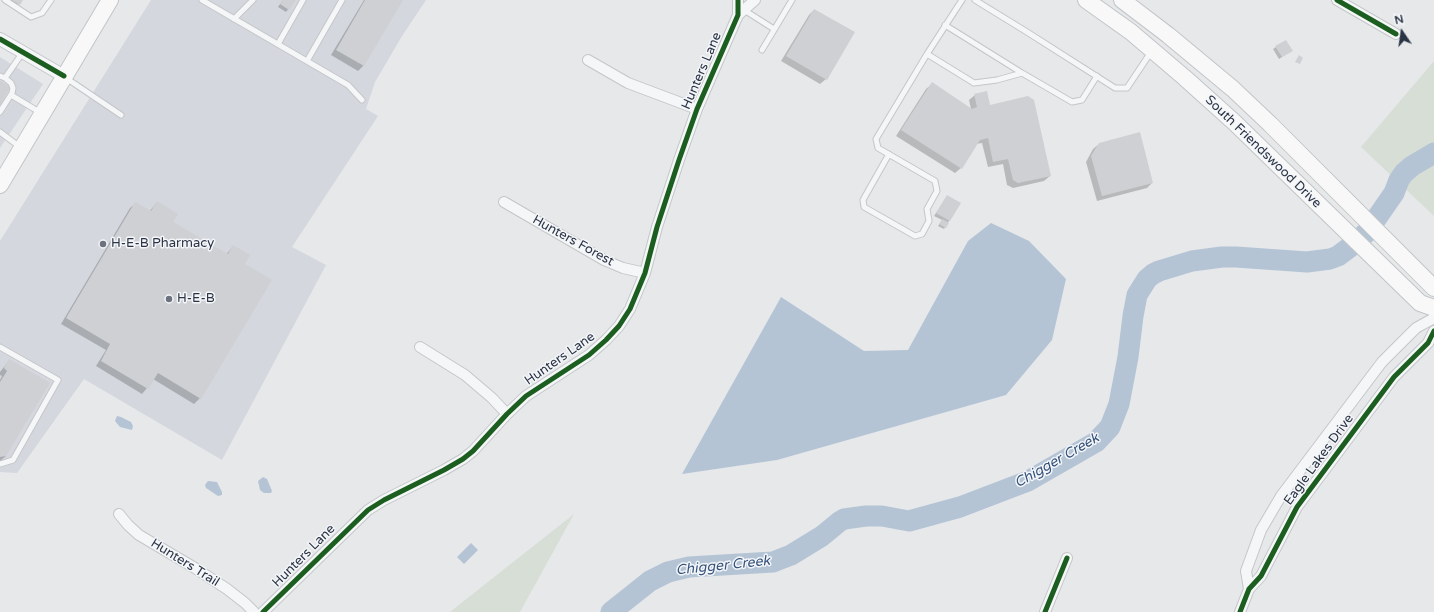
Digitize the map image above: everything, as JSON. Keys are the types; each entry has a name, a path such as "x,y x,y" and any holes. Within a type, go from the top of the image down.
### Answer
{"main road":[{"name":"South Friendswood Drive","path":"1086,0 1152,50 1234,122 1393,278 1420,303 1434,308"},
{"name":"South Friendswood Drive","path":"1122,0 1168,35 1233,89 1338,191 1434,288"},
{"path":"0,185 107,1"}],"street":[{"name":"Hunters Lane","path":"738,0 741,12"},
{"name":"Hunters Lane","path":"263,612 368,510 384,500 463,459 473,451 526,396 589,355 619,326 630,309 645,274 657,227 697,109 741,12 755,0"},
{"path":"1337,0 1396,34"},
{"path":"0,39 64,76"},
{"path":"588,60 628,83 697,109"},
{"name":"Hunters Forest","path":"504,202 604,260 623,268 645,274"},
{"name":"Eagle Lakes Drive","path":"1249,589 1246,571 1261,530 1281,496 1382,362 1416,328 1434,318"},
{"name":"Eagle Lakes Drive","path":"1240,612 1249,589 1261,576 1297,507 1394,377 1428,344 1434,331"},
{"path":"420,347 465,375 492,398 507,414"},
{"name":"Hunters Trail","path":"119,514 128,526 139,535 227,589 254,612"},
{"path":"1045,612 1067,558"}],"lane":[{"path":"5,0 31,17 42,13 51,0"},
{"path":"202,0 348,85 362,100"},
{"path":"234,19 253,0"},
{"path":"278,44 303,0"},
{"path":"307,61 342,0"},
{"path":"762,50 792,0"},
{"path":"889,154 863,200 864,207 915,236 922,234 929,221 927,209 937,191 935,181 889,154 878,148 876,139 927,54 962,0"},
{"path":"974,0 1115,88 1127,88 1152,50"},
{"path":"741,12 774,29"},
{"path":"946,25 1022,73 1072,102 1082,100 1096,76"},
{"path":"0,112 14,88 11,83 3,77 23,52"},
{"path":"927,54 974,83 997,80 1022,73"},
{"path":"64,76 121,115"},
{"path":"11,95 42,114"},
{"path":"0,132 22,148"},
{"path":"0,347 58,380 13,460 0,464"}],"shaded area":[{"path":"151,0 426,0 402,36 375,82 366,109 378,116 292,247 326,265 222,460 84,379 17,473 0,472 0,241"},
{"path":"0,57 43,84 0,148"},
{"path":"1434,61 1434,216 1361,147"},
{"path":"574,514 520,612 450,612"}],"water":[{"path":"991,223 1029,241 1066,279 1052,340 1006,395 777,460 682,474 781,297 864,351 908,350 968,241"},
{"path":"117,416 131,422 133,426 132,430 120,427 115,421"},
{"path":"263,477 267,479 272,491 271,493 264,493 260,490 258,481"},
{"path":"208,481 217,482 222,495 218,496 206,488 205,485"},
{"path":"471,543 478,550 464,564 457,557"}],"building":[{"path":"12,0 23,0 20,5"},
{"path":"283,0 296,0 289,10 280,4"},
{"path":"365,0 403,0 364,66 336,50"},
{"path":"814,9 855,32 827,80 786,56"},
{"path":"1286,40 1293,51 1282,57 1275,46"},
{"path":"1299,55 1303,58 1300,64 1295,62"},
{"path":"0,81 10,87 0,105"},
{"path":"932,82 972,109 977,107 974,94 987,91 990,105 1028,96 1034,100 1051,176 1018,183 1013,180 1008,159 993,162 988,138 980,140 962,169 901,130"},
{"path":"1140,132 1153,183 1102,196 1091,156 1099,143"},
{"path":"947,195 961,203 950,221 936,213"},
{"name":"H-E-B","path":"157,201 178,214 173,222 228,254 233,245 250,255 245,264 272,280 201,399 158,373 148,389 101,361 110,344 66,318 135,202 151,211"},
{"path":"942,219 949,223 946,228 939,224"},
{"path":"9,359 50,383 6,456 0,457 0,382 7,371 4,368"}],"waterway":[{"name":"Chigger Creek","path":"611,612 650,581 668,572 689,567 773,562 791,555 822,536 844,519 866,516 882,516 909,521 960,507 1028,481 1096,442 1110,427 1119,404 1128,357 1137,295 1147,279 1153,274 1192,261 1222,257 1307,262 1330,259 1338,256 1367,232 1394,193 1399,180 1404,173 1412,166 1434,153"}],"cycle path":[{"path":"263,612 368,510 384,500 463,459 473,451 526,396 589,355 619,326 630,309 645,273 657,227 697,109 738,15 738,0"},
{"path":"1337,0 1396,34"},
{"path":"0,39 64,76"},
{"path":"1240,612 1249,589 1261,576 1297,507 1394,377 1428,343 1434,331"},
{"path":"1045,612 1067,558"}],"place":[{"name":"H-E-B Pharmacy","path":"103,244"},
{"name":"H-E-B","path":"169,299"}]}
